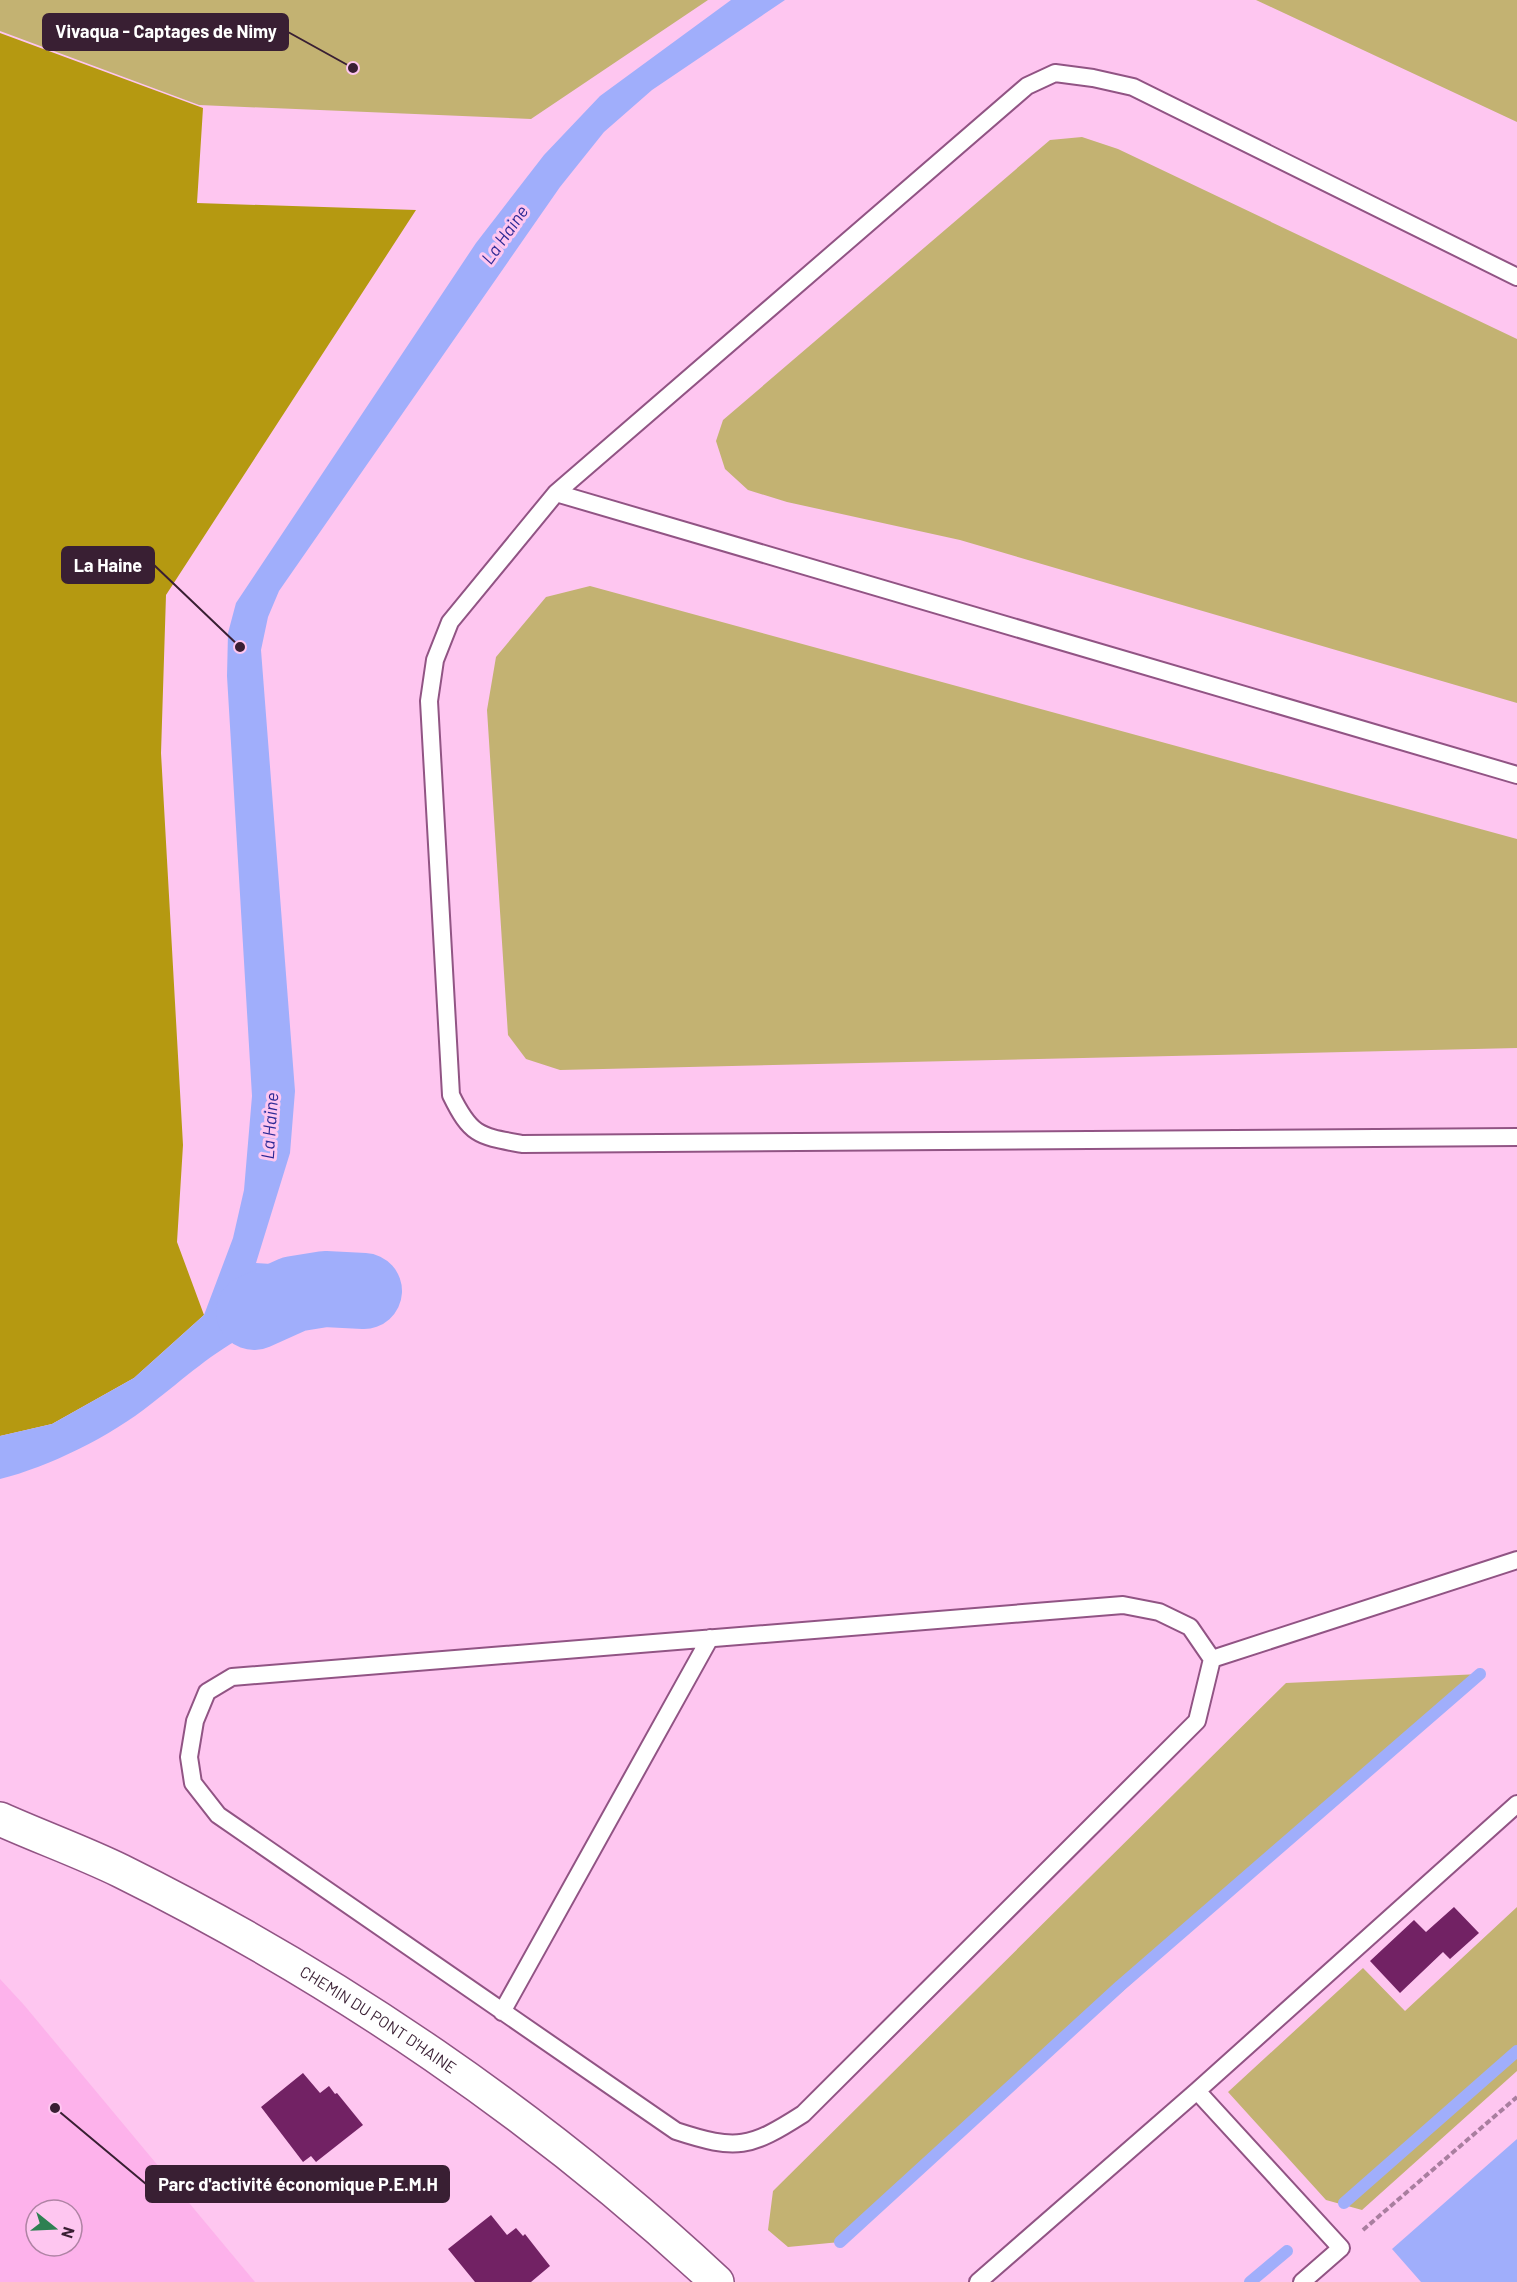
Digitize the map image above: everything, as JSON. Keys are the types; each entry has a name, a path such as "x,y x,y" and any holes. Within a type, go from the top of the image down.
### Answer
{"street":[{"name":"CHEMIN DU PONT D'HAINE","path":"0,1819 119,1870 292,1965 373,2015 442,2062 579,2163 668,2237 717,2282"}],"lane":[{"path":"1517,277 1133,87 1094,78 1055,73 1027,87 556,493 450,622 435,660 429,701 451,1095 465,1123 488,1138 522,1144 1517,1137"},
{"path":"556,493 1517,776"},
{"path":"1212,1659 1517,1560"},
{"path":"1123,1605 1159,1612 1190,1627 1212,1659 1197,1721 803,2114 774,2133 748,2144 710,2143 676,2132 502,2012 218,1815 193,1783 189,1757 195,1721 207,1692 232,1677 1123,1605"},
{"path":"502,2012 710,1638"},
{"path":"978,2282 1197,2091 1517,1804"},
{"path":"1197,2091 1341,2248 1302,2282"}],"path":[{"path":"1341,2248 1517,2097"}],"shaded area":[{"path":"0,0 708,0 531,119 199,105 0,31"},
{"path":"1256,0 1517,0 1517,122"},
{"path":"0,33 203,108 197,203 416,210 166,595 161,753 183,1145 177,1242 204,1315 134,1378 52,1424 0,1436"},
{"path":"1082,137 1118,149 1517,339 1517,703 960,540 787,502 748,490 725,469 716,441 723,420 1050,140"},
{"path":"590,586 1517,839 1517,1048 560,1070 526,1059 508,1035 487,710 496,657 546,597"},
{"path":"1480,1674 840,2242 788,2247 768,2230 773,2191 1286,1683"},
{"path":"1517,1907 1517,2071 1362,2210 1326,2200 1228,2092 1363,1968 1405,2011"},
{"path":"0,1979 24,2005 255,2282 0,2282"}],"water":[{"path":"731,0 785,0 652,90 604,132 560,187 279,591 268,617 261,650 295,1091 290,1153 256,1263 362,1270 350,1314 287,1323 251,1333 211,1357 135,1416 99,1439 39,1467 0,1479 0,1436 52,1424 134,1378 204,1315 233,1238 244,1190 252,1096 227,676 228,633 236,603 476,243 544,155 600,96"},
{"path":"1517,2139 1517,2282 1421,2282 1392,2249"}],"building":[{"path":"1454,1907 1479,1933 1450,1959 1443,1952 1400,1993 1370,1961 1414,1920 1426,1932"},
{"path":"303,2073 320,2093 329,2086 363,2125 316,2162 311,2156 303,2162 261,2107"},
{"path":"491,2215 507,2235 516,2228 523,2236 525,2234 550,2266 531,2282 475,2282 448,2249"}],"waterway":[{"path":"254,1312 294,1294 325,1289 364,1291"},
{"path":"840,2242 1120,1986 1480,1674"},
{"path":"1344,2203 1517,2051"},
{"path":"1250,2282 1287,2251"}],"place":[{"name":"Vivaqua - Captages de Nimy","path":"353,68"},
{"name":"La Haine","path":"240,647"},
{"name":"Parc d'activité économique P.E.M.H","path":"55,2108"}]}
